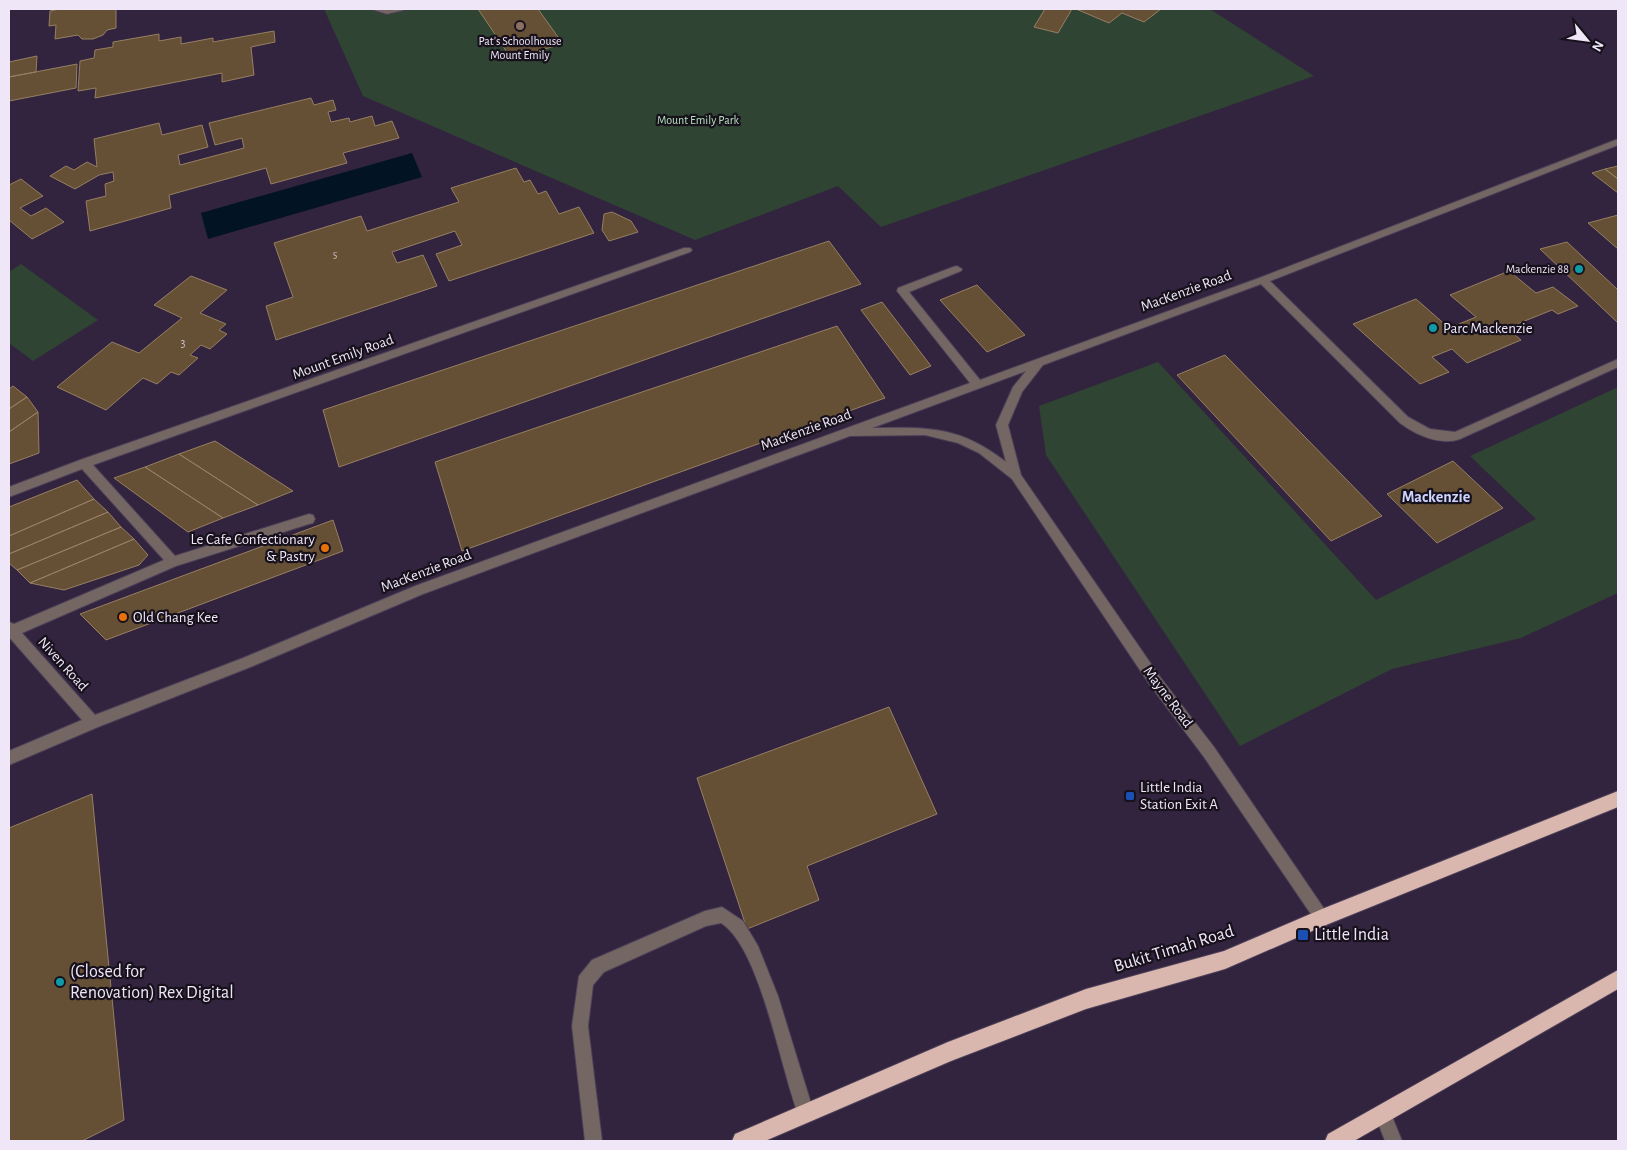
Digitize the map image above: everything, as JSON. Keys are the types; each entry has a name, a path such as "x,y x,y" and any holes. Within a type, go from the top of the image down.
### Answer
{"highway":[{"name":"Bukit Timah Road","path":"742,1141 948,1052 1086,999 1225,960 1322,918 1618,799"},
{"path":"1335,1141 1618,979"}],"street":[{"path":"375,9 387,12 404,9"},
{"name":"MacKenzie Road","path":"9,758 93,722 248,662 419,590 1263,280 1618,142"},
{"name":"Mount Emily Road","path":"9,492 84,463 687,250"},
{"path":"957,269 902,291 977,384"},
{"path":"1263,280 1404,420 1418,431 1438,437 1456,436 1618,363"},
{"name":"Mayne Road","path":"1016,476 1002,425 1017,390 1039,363"},
{"name":"Mayne Road","path":"849,432 925,431 961,439 982,450 1016,476 1155,680 1209,752 1322,918"},
{"path":"84,463 173,562"},
{"path":"10,630 173,562 309,519"},
{"name":"Niven Road","path":"10,630 93,722"},
{"path":"593,1141 580,1026 584,982 598,966 705,919 722,914 734,921 742,932 764,984 806,1113"},
{"path":"1383,1115 1394,1141"}],"green space":[{"name":"Mount Emily Park","path":"324,9 1210,9 1314,76 881,227 838,186 695,240 363,96"},
{"path":"21,264 98,320 33,361 9,343 9,272"},
{"path":"1158,362 1376,600 1536,519 1470,456 1618,387 1618,593 1521,638 1392,669 1240,746 1046,455 1039,406"}],"water":[{"path":"412,153 422,177 208,239 201,213"}],"building":[{"path":"60,9 116,9 116,28 107,30 103,35 93,39 82,39 78,35 55,39 56,25 49,26 50,11"},
{"name":"Pat's Schoolhouse Mount Emily","path":"478,9 538,9 563,44 511,58"},
{"path":"1045,9 1072,9 1058,33 1034,27"},
{"path":"1076,9 1161,9 1144,22 1122,13 1109,23"},
{"path":"274,31 275,42 251,47 254,75 222,82 222,73 95,98 96,88 78,91 80,61 94,58 95,50 113,47 113,42 159,34 159,41 181,37 181,44 213,38 213,42"},
{"path":"37,56 36,72 9,77 9,62"},
{"path":"77,64 76,88 9,101 9,77"},
{"path":"311,98 314,105 333,100 336,110 328,112 331,122 349,118 350,122 372,116 375,126 392,121 399,138 343,153 347,163 271,184 266,168 169,195 171,208 90,231 86,201 106,196 105,184 114,181 113,172 99,175 75,189 50,176 66,166 74,170 87,162 97,167 94,139 159,123 162,135 202,125 208,147 178,155 180,165 244,148 242,138 215,145 209,123"},
{"path":"1618,166 1618,179 1605,169"},
{"path":"516,168 524,182 530,180 538,194 546,191 559,214 579,207 594,233 449,281 436,254 462,245 455,231 392,252 397,263 423,255 437,286 276,340 266,306 293,297 274,243 361,216 367,231 459,202 451,188"},
{"path":"1605,169 1618,179 1618,193 1592,173"},
{"path":"21,179 43,196 20,208 31,216 46,208 64,222 32,239 9,220 9,185"},
{"path":"612,212 631,221 638,232 609,241 602,230 604,214"},
{"name":"Mackenzie 88","path":"1618,215 1618,249 1588,223"},
{"path":"829,241 861,284 339,467 323,410"},
{"name":"Mackenzie 88","path":"1567,242 1618,290 1618,323 1540,249"},
{"name":"Parc Mackenzie","path":"1509,271 1536,293 1553,287 1578,306 1558,314 1552,310 1507,328 1521,340 1467,363 1452,349 1432,357 1449,372 1420,384 1353,324 1416,299 1449,328 1476,317 1450,295"},
{"path":"191,276 227,290 200,313 226,324 219,330 227,334 210,349 201,345 190,355 198,358 179,375 171,372 157,384 143,378 106,410 57,387 112,342 139,353 182,318 154,305"},
{"path":"977,285 1025,335 987,352 940,300"},
{"path":"882,302 931,366 910,375 861,310"},
{"path":"837,326 885,398 462,551 435,462"},
{"path":"1225,355 1382,516 1331,541 1177,375"},
{"path":"13,386 27,397 9,409 9,389"},
{"path":"27,397 38,412 9,432 9,409"},
{"path":"38,412 39,453 9,464 9,432"},
{"path":"215,441 293,491 258,505 179,454"},
{"path":"179,454 258,505 223,518 145,467"},
{"path":"1453,461 1503,508 1437,543 1387,494"},
{"path":"145,467 223,518 188,532 114,478"},
{"path":"77,480 94,499 9,536 9,507"},
{"path":"94,499 108,512 9,554 9,536"},
{"path":"108,512 121,527 17,570 9,563 9,554"},
{"path":"333,520 343,551 106,640 80,614"},
{"path":"121,527 134,539 30,583 17,570"},
{"path":"134,539 148,555 139,565 64,590 30,583"},
{"path":"889,707 937,814 807,866 819,900 747,929 697,778"},
{"name":"(Closed for Renovation) Rex Digital","path":"92,794 124,1120 82,1141 9,1141 9,828"}],"place":[{"name":"Pat's Schoolhouse Mount Emily","path":"520,26"},
{"name":"Mackenzie 88","path":"1579,269"},
{"name":"Parc Mackenzie","path":"1433,328"},
{"name":"Le Cafe Confectionary & Pastry","path":"325,548"},
{"name":"Old Chang Kee","path":"123,617"},
{"name":"Little India Station Exit A","path":"1130,796"},
{"name":"Little India","path":"1303,935"},
{"name":"(Closed for Renovation) Rex Digital","path":"60,982"}],"district":[{"name":"Mackenzie","path":"1436,497"}]}
